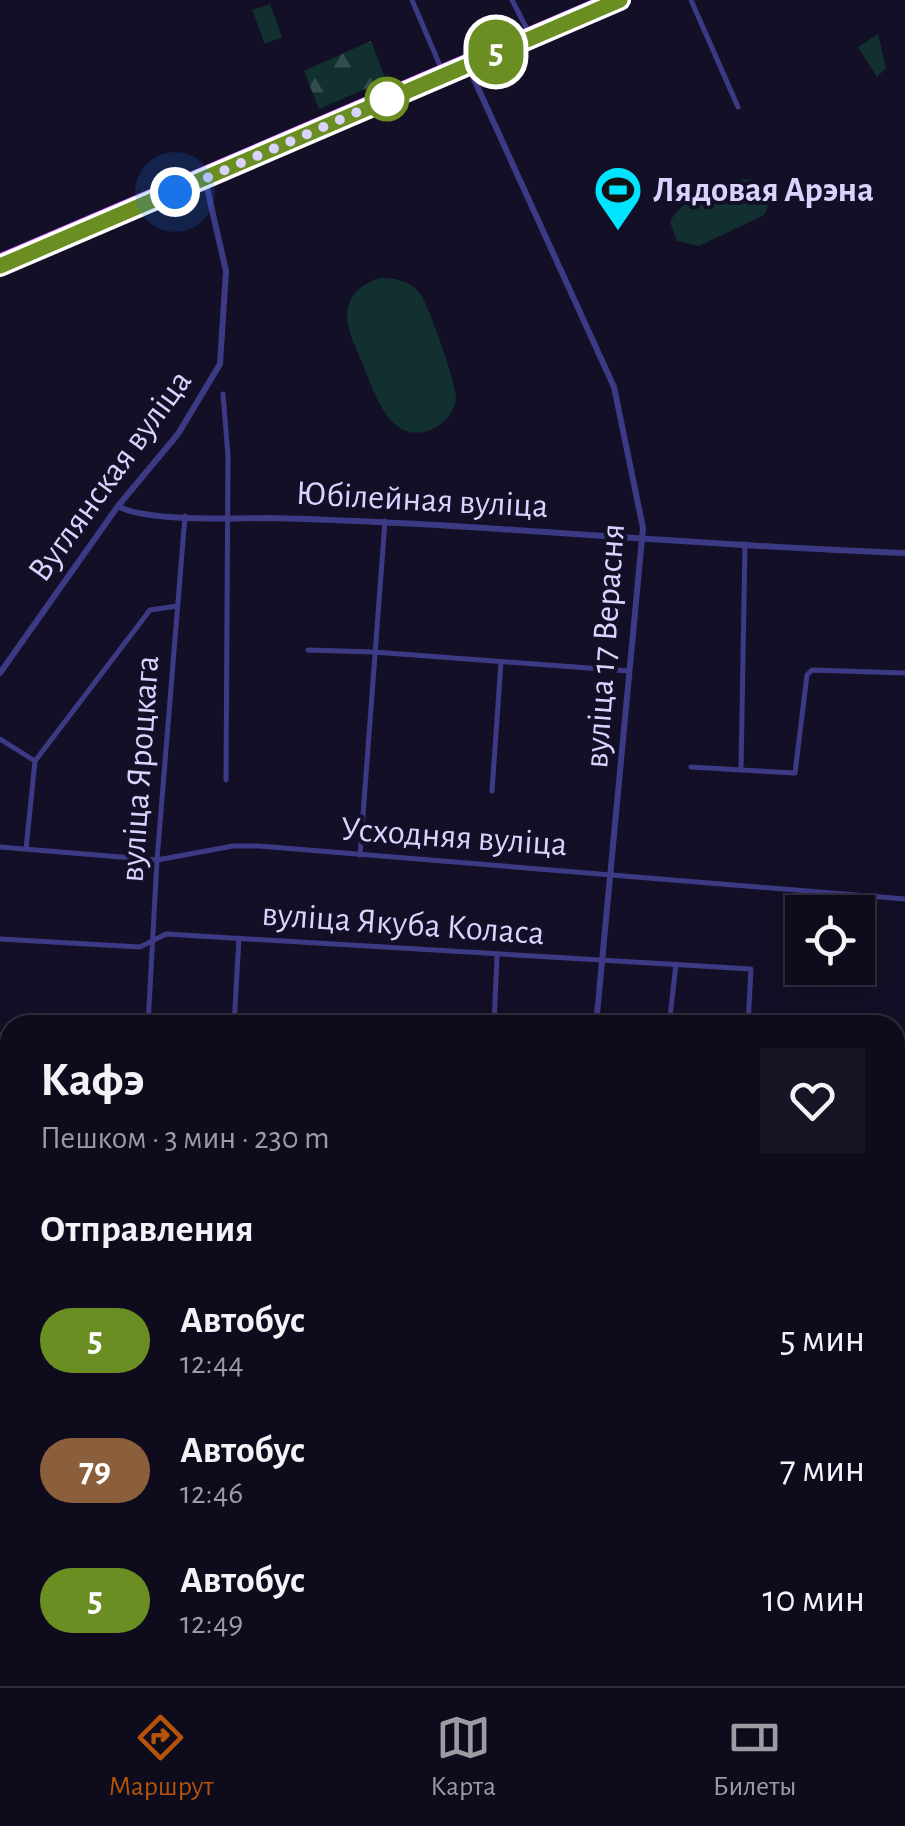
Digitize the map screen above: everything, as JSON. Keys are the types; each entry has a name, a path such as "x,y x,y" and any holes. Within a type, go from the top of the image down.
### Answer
{"main road":[{"path":"0,266 602,0"},
{"path":"529,34 620,0"},
{"path":"0,258 204,175"}],"street":[{"path":"412,0 442,72"},
{"path":"512,0 529,34"},
{"path":"691,0 738,107"},
{"name":"вуліца 17 Верасня","path":"466,62 614,387 644,536 597,1015"},
{"name":"Вуглянская вуліца","path":"0,672 118,506 178,434 220,364 226,271 204,175"},
{"path":"223,394 228,456 226,780"},
{"name":"Юбілейная вуліца","path":"118,506 130,512 185,516 385,521 905,553"},
{"name":"вуліца Яроцкага","path":"148,1015 185,516"},
{"path":"360,856 385,521"},
{"path":"741,770 745,544"},
{"path":"26,849 35,761 150,610 177,606"},
{"path":"308,650 630,671"},
{"path":"492,791 501,662"},
{"path":"691,767 791,774 798,769 807,675 812,670 905,673"},
{"path":"0,739 35,761"},
{"name":"Усходняя вуліца","path":"0,847 157,860 233,846 905,899"},
{"name":"вуліца Якуба Коласа","path":"0,940 140,946 166,934 751,969 749,1015"},
{"path":"235,1015 239,938"},
{"path":"494,1015 497,956"},
{"path":"671,1015 676,964"}],"green space":[{"path":"270,4 282,37 265,44 252,10"},
{"path":"878,34 886,68 877,77 858,47"},
{"path":"371,41 386,80 319,109 304,71"},
{"path":"750,179 768,193 764,215 699,246 677,241 670,222 684,205 717,187"},
{"path":"380,278 403,281 421,295 452,378 456,398 449,416 435,428 420,433 397,426 380,405 348,323 353,297 360,288"}],"bus line":[{"name":"5","path":"0,266 620,0"}],"place":[{"name":"Лядовая Арэна","path":"618,232"}],"route":[{"path":"175,192 387,99"}]}
